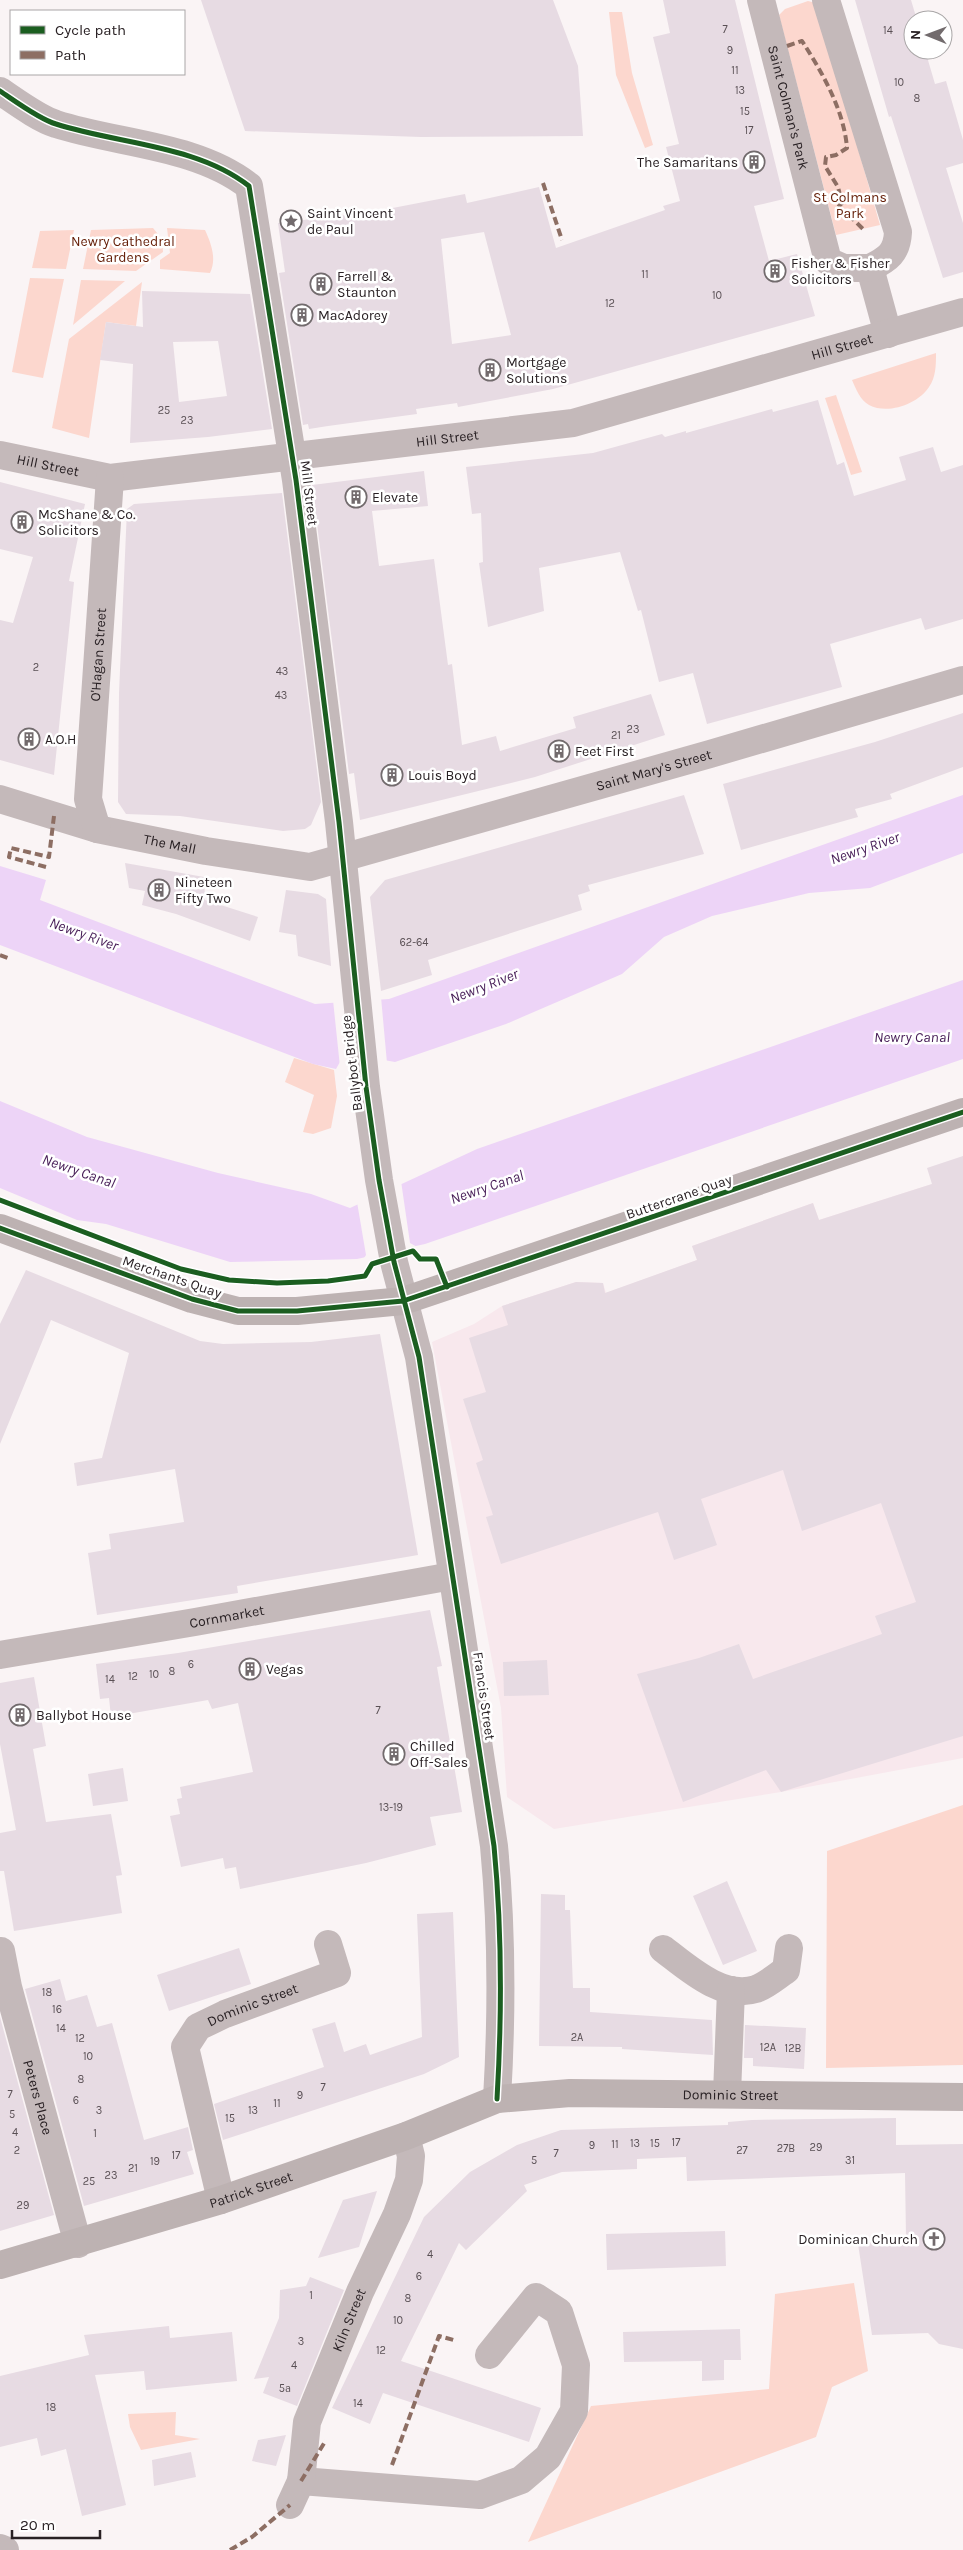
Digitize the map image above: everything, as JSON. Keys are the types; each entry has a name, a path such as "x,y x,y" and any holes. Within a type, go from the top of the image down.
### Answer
{"main road":[{"name":"Buttercrane Quay","path":"403,1301 963,1112"},
{"name":"Merchants Quay","path":"2,1234 192,1299 238,1311 297,1311 403,1301"},
{"name":"Dominic Street","path":"497,2099 570,2093 963,2097"},
{"name":"Patrick Street","path":"0,2265 78,2244 220,2200 406,2136 497,2099"}],"street":[{"name":"Saint Colman's Park","path":"761,0 828,261 844,268 870,268"},
{"path":"826,0 898,232 897,246 888,260 870,268 888,334"},
{"name":"Mill Street","path":"0,91 54,124 201,160 232,173 249,186 293,457 343,860"},
{"name":"Hill Street","path":"0,455 35,464 110,478 573,423 963,312"},
{"name":"O'Hagan Street","path":"97,829 88,799 110,478"},
{"name":"Saint Mary's Street","path":"343,860 963,680"},
{"name":"The Mall","path":"0,799 97,829 206,850 310,867 343,860"},
{"name":"Ballybot Bridge","path":"343,860 378,1180 403,1301"},
{"name":"Francis Street","path":"403,1301 419,1357 452,1576 463,1630 496,1864 500,2013 497,2099"},
{"name":"Cornmarket","path":"0,1655 452,1576"},
{"name":"Dominic Street","path":"220,2200 185,2047 198,2027 225,2014 337,1973 328,1944"},
{"path":"663,1948 705,1980 730,1990 756,1989 786,1970 789,1948"},
{"name":"Peters Place","path":"1,1951 11,1997 78,2244"},
{"path":"727,2094 730,1990"},
{"name":"Kiln Street","path":"290,2505 301,2481 307,2422 360,2292 397,2214 409,2180 411,2156 406,2136"},
{"path":"301,2481 480,2495 521,2480 548,2458 574,2410 576,2365 559,2312 536,2297 490,2354"},
{"path":"0,2548 5,2550"}],"shaded area":[{"path":"963,1156 963,1758 781,1792 554,1829 507,1797 501,1708 432,1342 474,1324 502,1306 576,1282 603,1283 606,1293 697,1260 692,1246 813,1203 819,1220 932,1184"}],"green space":[{"name":"St Colmans Park","path":"808,1 816,3 880,225 836,235 779,15 785,9"},
{"path":"609,12 622,12 632,73 653,145 645,148 616,75"},
{"name":"Newry Cathedral Gardens","path":"153,228 162,239 163,252 136,271 83,269 91,230"},
{"name":"Newry Cathedral Gardens","path":"167,228 205,230 213,257 210,273 160,269 160,260 170,253"},
{"name":"Newry Cathedral Gardens","path":"74,230 66,269 32,268 40,231"},
{"name":"Newry Cathedral Gardens","path":"30,278 64,279 43,378 12,372"},
{"name":"Newry Cathedral Gardens","path":"81,280 125,281 73,325"},
{"name":"Newry Cathedral Gardens","path":"142,282 136,326 106,322 89,438 52,428 69,339"},
{"path":"936,353 936,366 929,387 918,398 902,406 885,409 869,405 861,397 852,380"},
{"path":"836,395 862,472 851,475 825,398"},
{"path":"294,1058 334,1070 337,1096 331,1128 313,1134 303,1132 314,1095 285,1082"},
{"path":"963,1805 963,2065 826,2068 827,1851"},
{"path":"854,2283 868,2371 832,2387 816,2437 528,2542 591,2406 769,2389 775,2294"},
{"path":"176,2412 175,2435 200,2439 141,2450 130,2427 128,2414"}],"water":[{"name":"Newry River","path":"963,795 963,853 870,888 809,893 712,916 664,937 622,974 506,1024 395,1062 345,1053 336,1069 313,1064 0,945 0,866 46,880 40,900 315,1004 389,999"},
{"name":"Newry Canal","path":"963,980 963,1059 425,1244 357,1259 230,1262 106,1224 77,1220 0,1188 0,1101 87,1137 218,1173 311,1194 350,1208 477,1149"}],"pier":[{"path":"381,997 387,1063 346,1055 340,1067 333,1000"},
{"path":"401,1181 410,1243 419,1248 362,1261 366,1255 357,1202"}],"building":[{"path":"201,0 553,0 578,66 583,136 421,137 245,131"},
{"path":"663,0 735,0 784,199 754,206 769,261 797,254 815,316 553,389 458,407 457,403 416,409 417,414 309,429 308,424 303,425 279,273 285,272 278,223 372,212 465,194 467,203 539,187 556,248 665,210 663,206 680,201 666,147 679,144 653,37 670,33","holes":["484,232 511,335 452,344 441,239"]},
{"path":"855,0 911,0 914,10 903,10 903,60 928,60 935,84 946,81 963,140 963,163 946,168 963,223 963,272 943,278 891,116 889,117"},
{"path":"142,291 250,294 272,429 208,437 130,443 133,364 100,360 106,322 143,327","holes":["218,341 227,396 179,402 173,342"]},
{"path":"818,400 837,465 844,462 854,496 906,480 899,457 933,447 941,472 963,465 963,619 925,630 921,618 830,644 842,687 707,724 693,673 659,682 641,610 638,611 620,552 539,568 544,611 488,627 479,563 483,562 481,513 472,514 466,467 593,453 662,434 665,437 686,431 686,433 772,409 773,412"},
{"path":"424,471 428,506 372,511 379,566 434,559 448,665 452,664 462,745 496,736 500,751 576,728 573,717 651,694 665,735 535,777 360,820 354,773 349,774 312,485"},
{"path":"0,482 85,504 69,581 74,582 54,775 0,760 0,620 13,623 33,557 0,549"},
{"path":"282,493 321,802 311,825 305,829 283,831 180,816 126,814 118,802 119,693 127,509 134,504"},
{"path":"963,713 963,767 890,794 892,799 855,809 858,817 741,850 723,784 875,742"},
{"path":"684,795 704,854 588,885 590,891 578,895 582,910 428,960 432,975 381,991 370,897 385,880"},
{"path":"125,863 204,877 205,900 258,917 250,941 176,914 142,905 145,891 129,888"},
{"path":"286,890 318,894 326,899 331,966 298,956 296,935 279,932"},
{"path":"963,1156 963,1736 781,1792 766,1770 683,1802 637,1674 699,1658 739,1644 753,1679 882,1634 875,1616 916,1602 881,1503 802,1531 783,1470 701,1499 717,1545 674,1560 658,1512 501,1564 486,1517 493,1515 476,1463 483,1460 463,1399 486,1392 469,1338 508,1325 502,1306 576,1282 603,1283 605,1293 697,1260 692,1246 813,1203 819,1220 932,1184 927,1168"},
{"path":"26,1270 200,1341 223,1344 311,1342 380,1334 418,1555 237,1586 238,1593 97,1615 88,1553 111,1549 109,1534 184,1522 175,1469 77,1486 74,1463 102,1458 129,1353 51,1320 0,1444 0,1324"},
{"path":"430,1610 442,1666 437,1667 462,1812 430,1817 436,1845 366,1863 240,1889 236,1867 225,1869 223,1858 181,1867 170,1816 180,1814 177,1799 182,1798 180,1787 253,1772 238,1703 212,1709 208,1700 111,1717 109,1698 100,1699 96,1664 178,1653"},
{"path":"547,1660 549,1695 504,1696 503,1662"},
{"path":"34,1677 46,1746 33,1749 46,1822 111,1814 122,1875 116,1876 122,1913 14,1931 4,1871 0,1871 0,1833 16,1830 0,1744 0,1683"},
{"path":"123,1768 128,1801 93,1806 88,1774"},
{"path":"727,1881 757,1951 723,1965 693,1896"},
{"path":"541,1894 565,1895 565,1910 570,1910 573,1988 590,1988 590,2012 712,2020 713,2055 622,2049 622,2047 539,2046"},
{"path":"453,1912 459,2057 424,2074 223,2140 214,2104 324,2067 312,2029 335,2022 344,2052 366,2044 370,2055 422,2037 417,1914"},
{"path":"239,1948 251,1984 169,2011 157,1975"},
{"path":"60,1979 66,2001 87,1995 97,2027 112,2023 144,2140 188,2127 193,2150 187,2152 194,2174 84,2206 25,1989"},
{"path":"0,2017 54,2215 0,2231"},
{"path":"745,2025 806,2028 804,2069 753,2066 753,2058 744,2058"},
{"path":"896,2118 896,2145 963,2144 963,2349 939,2344 928,2333 872,2335 858,2244 906,2237 905,2173 687,2181 686,2157 637,2159 637,2169 562,2172 524,2185 527,2191 466,2250 459,2243 401,2361 541,2408 529,2442 383,2393 370,2424 332,2408 424,2217 470,2172 517,2145 561,2130 728,2125 728,2122 752,2120"},
{"path":"377,2191 359,2247 318,2258 343,2200"},
{"path":"725,2231 726,2266 607,2270 606,2234"},
{"path":"310,2277 344,2290 297,2406 263,2393 269,2377 254,2379 279,2318 280,2290 306,2286"},
{"path":"169,2326 170,2338 232,2332 237,2381 146,2390 144,2371 95,2375 126,2505 82,2516 66,2449 41,2456 37,2438 0,2447 0,2376 89,2355 84,2335"},
{"path":"740,2329 741,2360 724,2360 724,2380 702,2381 702,2361 624,2362 623,2332"},
{"path":"286,2435 276,2466 252,2461 258,2440"},
{"path":"191,2452 196,2477 154,2486 152,2460"}],"marked path":[{"path":"787,46 802,41 817,65 837,106 842,120 847,148 836,155 826,157 825,166 838,187 842,203 838,207 839,214 852,218 863,229"},
{"path":"543,183 562,240"},
{"path":"46,867 9,857 11,848 49,857 54,816"},
{"path":"0,955 10,959"},
{"path":"392,2465 439,2336 457,2341"},
{"path":"301,2481 326,2440"},
{"path":"230,2550 252,2537 290,2505"}],"cycle path":[{"path":"0,91 49,122 181,154 228,172 249,186 296,480 339,822 366,1087 379,1180 394,1262 419,1357 494,1846 499,1909 500,1972 500,2036 497,2099"},
{"path":"0,1228 192,1299 238,1311 297,1311 403,1301 963,1112"},
{"path":"0,1200 181,1269 229,1280 277,1283 328,1281 365,1276 372,1264 413,1251 420,1259 436,1259 447,1287"}],"place":[{"name":"The Samaritans","path":"754,162"},
{"name":"Saint Vincent de Paul","path":"291,221"},
{"name":"Fisher & Fisher Solicitors","path":"775,271"},
{"name":"Farrell & Staunton","path":"321,284"},
{"name":"MacAdorey","path":"302,315"},
{"name":"Mortgage Solutions","path":"490,370"},
{"name":"Elevate","path":"356,497"},
{"name":"McShane & Co. Solicitors","path":"22,522"},
{"name":"A.O.H","path":"29,739"},
{"name":"Feet First","path":"559,751"},
{"name":"Louis Boyd","path":"392,775"},
{"name":"Nineteen Fifty Two","path":"159,890"},
{"name":"Vegas","path":"250,1669"},
{"name":"Ballybot House","path":"20,1715"},
{"name":"Chilled Off-Sales","path":"394,1754"},
{"name":"Dominican Church","path":"934,2239"}]}
